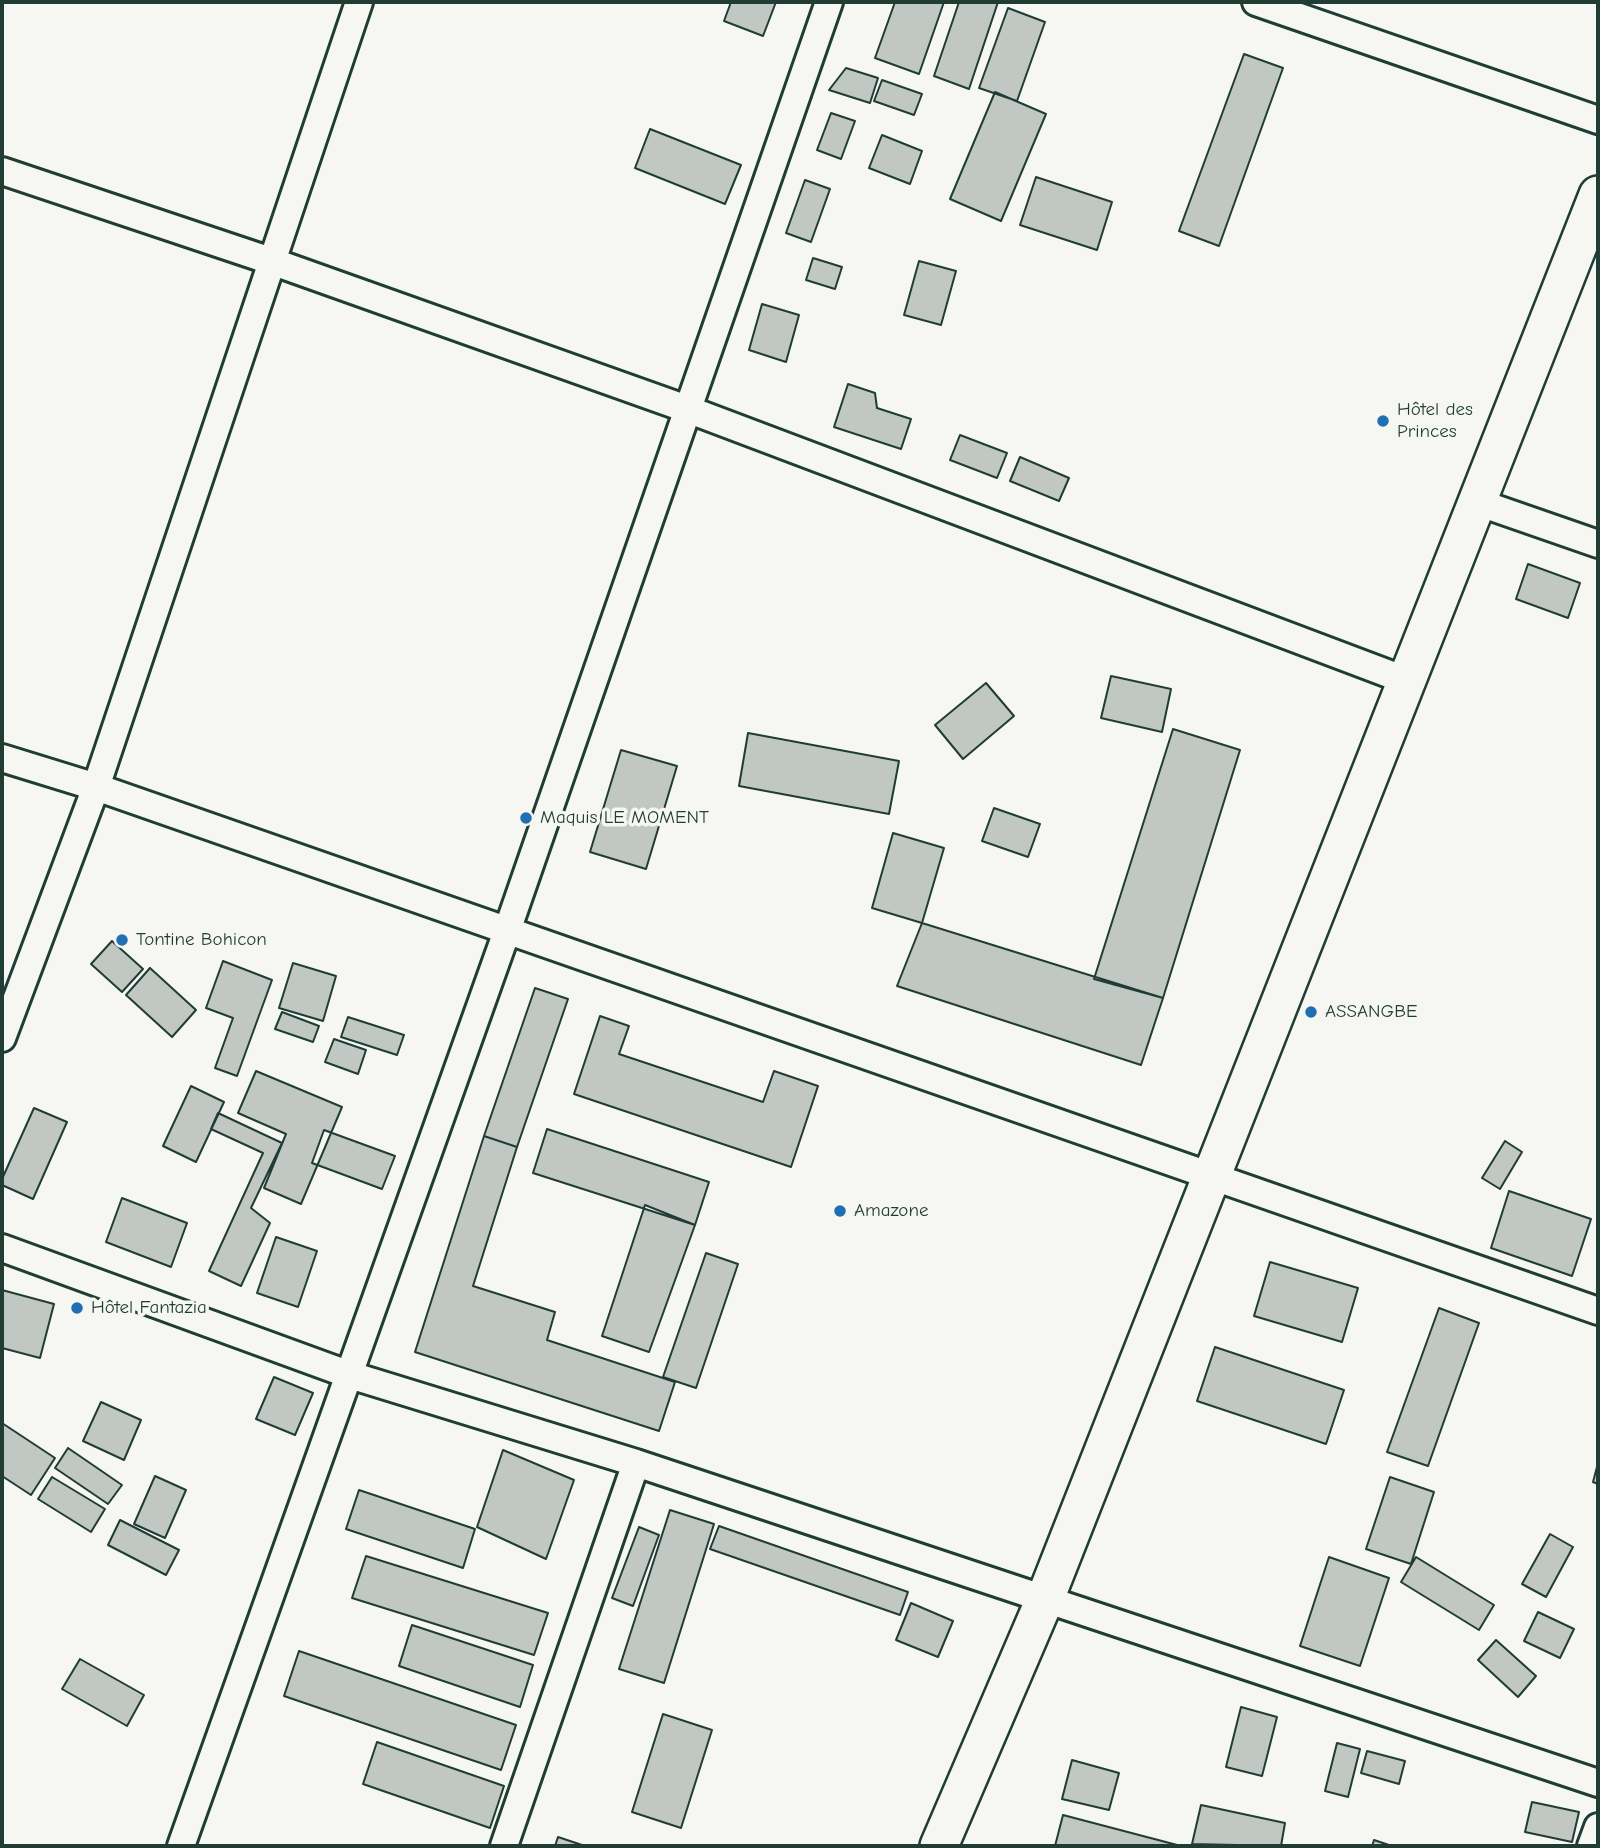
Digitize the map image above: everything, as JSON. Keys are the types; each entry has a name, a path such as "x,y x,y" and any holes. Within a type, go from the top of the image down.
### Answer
{"street":[{"path":"2,1038 96,787 359,2"},
{"path":"181,1846 507,931 829,2"},
{"path":"1256,2 1598,120"},
{"path":"2,171 271,261 687,409 1405,680"},
{"path":"939,1846 1045,1599 1598,195"},
{"path":"1477,502 1598,544"},
{"path":"2,758 96,787 1598,1311"},
{"path":"2,1248 350,1375 636,1462 1598,1783"},
{"path":"504,1846 636,1462"},
{"path":"1591,1846 1598,1826"}],"building":[{"path":"731,2 776,2 763,36 724,21"},
{"path":"895,2 944,2 919,74 875,58"},
{"path":"959,2 998,2 969,89 934,76"},
{"path":"1008,8 1045,22 1017,101 979,88"},
{"path":"1244,54 1283,68 1219,246 1179,231"},
{"path":"846,68 878,78 870,103 829,90"},
{"path":"882,80 922,94 914,115 874,101"},
{"path":"995,92 1046,114 1001,221 950,199"},
{"path":"831,113 855,121 841,159 817,150"},
{"path":"650,129 741,165 725,204 635,168"},
{"path":"882,135 922,151 910,184 869,168"},
{"path":"1036,177 1112,202 1097,250 1020,225"},
{"path":"805,180 830,189 811,242 786,233"},
{"path":"813,258 842,267 835,289 806,280"},
{"path":"919,261 956,271 941,325 904,315"},
{"path":"762,304 799,315 786,362 749,350"},
{"path":"848,384 875,393 877,408 911,419 901,449 834,427"},
{"path":"960,435 1007,453 997,478 950,460"},
{"path":"1020,457 1069,478 1059,501 1010,481"},
{"path":"1528,564 1580,583 1568,618 1516,599"},
{"path":"1111,676 1171,689 1162,732 1101,718"},
{"path":"986,683 1014,716 963,759 935,725"},
{"path":"1173,729 1240,750 1163,998 1094,979"},
{"path":"748,733 899,761 889,814 739,786"},
{"path":"621,750 677,766 646,869 590,852"},
{"path":"994,808 1040,824 1028,857 982,841"},
{"path":"893,833 944,848 922,923 872,908"},
{"path":"922,923 1163,998 1141,1065 897,986"},
{"path":"112,941 143,969 122,992 91,964"},
{"path":"223,961 272,980 237,1076 215,1068 233,1018 206,1008"},
{"path":"293,963 336,976 323,1021 279,1008"},
{"path":"150,968 196,1010 172,1037 126,995"},
{"path":"535,988 568,999 517,1147 484,1136"},
{"path":"282,1012 319,1026 313,1042 275,1029"},
{"path":"600,1016 629,1026 619,1054 763,1102 774,1071 818,1086 791,1167 574,1094"},
{"path":"348,1017 404,1035 397,1055 341,1037"},
{"path":"334,1039 366,1050 358,1074 325,1062"},
{"path":"256,1071 342,1107 301,1204 264,1188 286,1134 238,1113"},
{"path":"191,1086 224,1102 196,1162 163,1146"},
{"path":"34,1108 67,1122 33,1199 2,1185 2,1179"},
{"path":"218,1113 282,1143 251,1208 270,1223 241,1286 209,1271 263,1153 211,1129"},
{"path":"547,1129 709,1182 695,1225 533,1173"},
{"path":"324,1130 395,1156 382,1189 312,1163"},
{"path":"484,1136 517,1147 473,1286 555,1312 547,1340 675,1382 659,1431 415,1352"},
{"path":"1505,1141 1522,1152 1500,1189 1482,1178"},
{"path":"1509,1191 1591,1219 1572,1276 1491,1248"},
{"path":"122,1198 187,1223 171,1267 106,1242"},
{"path":"645,1205 695,1225 649,1352 602,1336"},
{"path":"276,1237 317,1251 298,1307 257,1293"},
{"path":"706,1253 738,1264 696,1388 663,1377"},
{"path":"1270,1262 1358,1288 1342,1342 1254,1316"},
{"path":"2,1290 54,1304 40,1358 2,1348"},
{"path":"1439,1308 1479,1323 1428,1466 1387,1452"},
{"path":"1215,1347 1344,1390 1326,1444 1197,1401"},
{"path":"274,1377 313,1393 295,1435 256,1419"},
{"path":"101,1402 141,1420 124,1460 83,1441"},
{"path":"2,1423 55,1458 31,1495 2,1476"},
{"path":"68,1448 122,1485 108,1504 55,1468"},
{"path":"503,1450 574,1480 546,1559 477,1527"},
{"path":"1598,1463 1598,1484 1593,1482"},
{"path":"155,1476 186,1490 165,1538 134,1524"},
{"path":"52,1477 105,1509 91,1532 38,1499"},
{"path":"1390,1477 1434,1492 1411,1564 1366,1549"},
{"path":"359,1490 475,1529 463,1568 346,1529"},
{"path":"670,1510 714,1524 664,1683 619,1669"},
{"path":"120,1520 179,1550 166,1575 108,1545"},
{"path":"719,1526 908,1592 900,1615 710,1549"},
{"path":"639,1527 659,1535 633,1606 612,1598"},
{"path":"1550,1534 1573,1547 1546,1597 1522,1584"},
{"path":"366,1556 548,1613 534,1655 352,1598"},
{"path":"1329,1557 1389,1578 1360,1666 1300,1646"},
{"path":"1416,1557 1494,1605 1479,1630 1401,1582"},
{"path":"911,1603 953,1621 938,1657 896,1640"},
{"path":"1538,1612 1574,1629 1560,1658 1524,1641"},
{"path":"412,1625 533,1665 520,1707 399,1666"},
{"path":"1496,1640 1536,1676 1518,1697 1478,1660"},
{"path":"299,1651 516,1725 501,1770 284,1696"},
{"path":"80,1659 144,1695 127,1726 62,1689"},
{"path":"1241,1707 1277,1717 1262,1776 1226,1767"},
{"path":"663,1714 712,1730 681,1828 632,1812"},
{"path":"377,1742 504,1786 490,1828 363,1784"},
{"path":"1337,1743 1360,1749 1348,1797 1325,1791"},
{"path":"1367,1751 1405,1761 1399,1784 1361,1773"},
{"path":"1072,1760 1119,1773 1109,1810 1062,1799"},
{"path":"1532,1802 1579,1812 1572,1842 1525,1832"},
{"path":"1201,1805 1285,1823 1281,1846 1192,1844"},
{"path":"1063,1815 1181,1846 1055,1846"},
{"path":"558,1837 585,1846 555,1846"},
{"path":"1374,1840 1392,1846 1372,1846"}],"place":[{"name":"Hôtel des Princes","path":"1383,421"},
{"name":"Maquis LE MOMENT","path":"526,818"},
{"name":"Tontine Bohicon","path":"122,940"},
{"name":"ASSANGBE","path":"1311,1012"},
{"name":"Amazone","path":"840,1211"},
{"name":"Hôtel Fantazia","path":"77,1308"}]}
